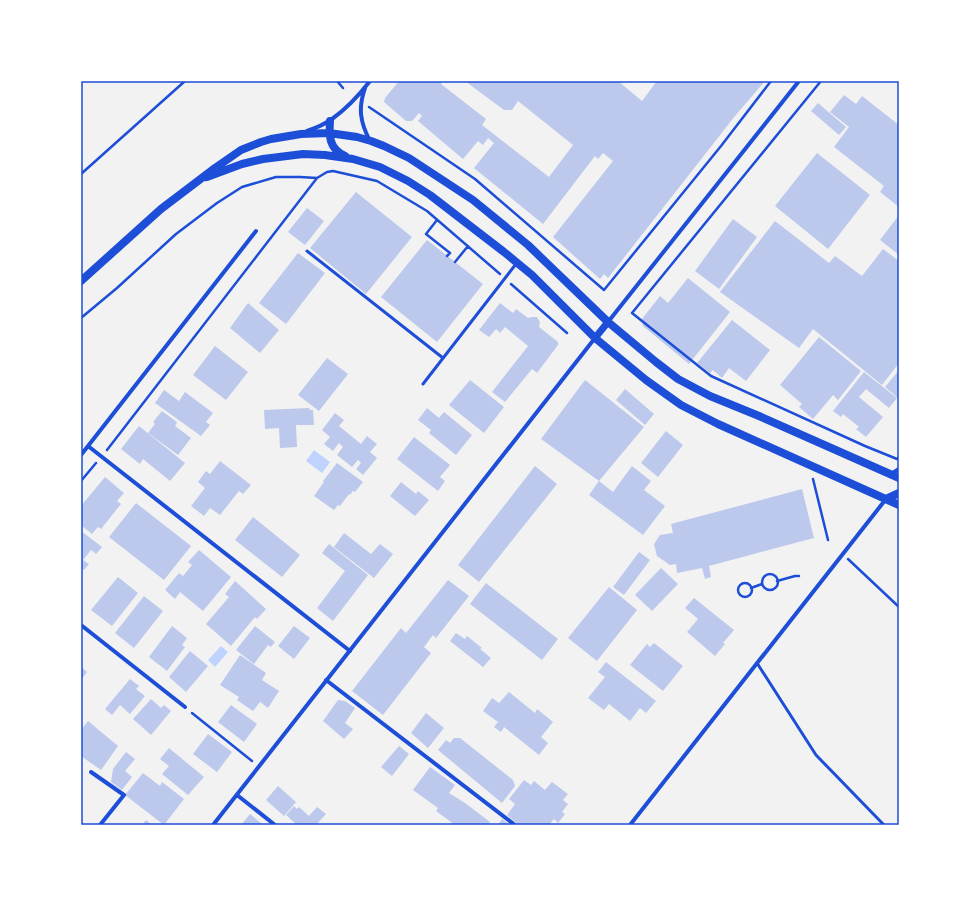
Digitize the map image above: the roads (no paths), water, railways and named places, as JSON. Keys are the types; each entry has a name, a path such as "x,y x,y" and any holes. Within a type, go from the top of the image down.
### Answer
{"main road":[{"path":"330,121 329,133 332,144 338,152 344,156 392,173 430,195 532,275 595,338 646,380 681,405 718,424 899,504"},
{"path":"81,281 156,214 198,180 232,156 250,146 271,139 301,134 329,133 357,137 384,146 409,158 473,200 528,245 608,322 678,379 716,398 899,478"},
{"path":"198,180 242,164 292,154 325,155 359,161"},
{"path":"886,499 899,493"}],"street":[{"path":"301,134 330,121 344,109 370,81"},
{"path":"213,825 595,338 799,81"},
{"path":"366,86 361,101 361,117 364,129 370,141"},
{"path":"81,455 256,231"},
{"path":"88,446 350,651"},
{"path":"891,475 899,469"},
{"path":"630,825 886,499"},
{"path":"81,624 185,707"},
{"path":"326,680 515,825"},
{"path":"91,772 124,795 100,825"},
{"path":"237,795 275,825"}],"lane":[{"path":"307,251 443,358"},
{"path":"423,384 517,263"},
{"path":"757,663 816,755 884,825"}],"water":[{"path":"314,450 330,462 322,473 306,461"},
{"path":"221,646 228,652 215,667 208,660"}]}
